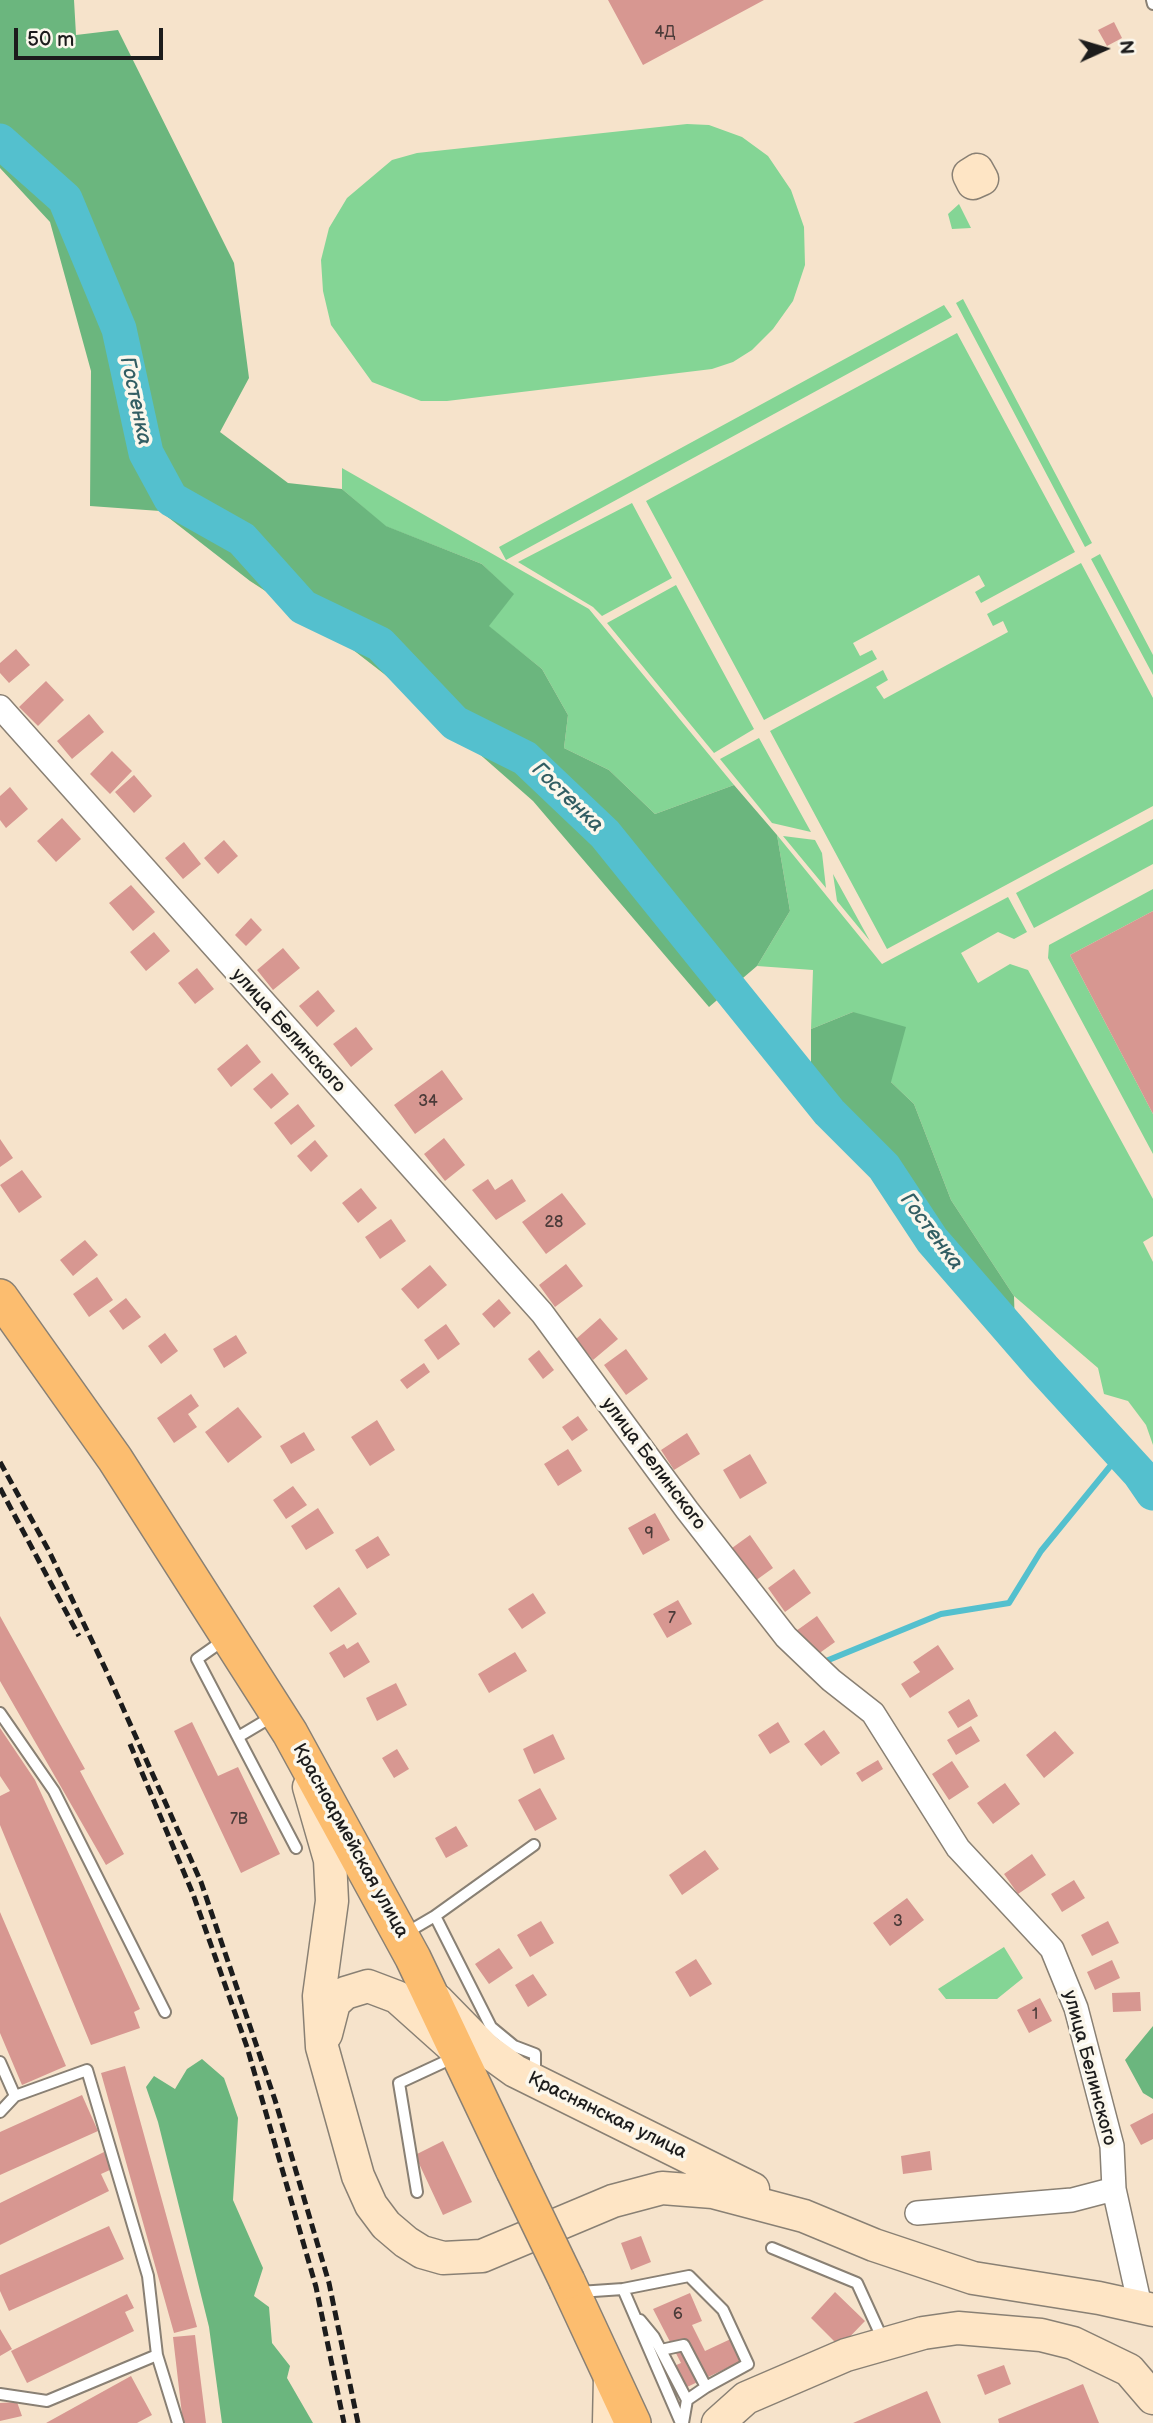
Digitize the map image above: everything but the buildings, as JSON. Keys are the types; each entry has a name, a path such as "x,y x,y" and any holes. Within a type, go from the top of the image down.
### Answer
{"main road":[{"name":"Красноармейская улица","path":"0,1297 115,1459 284,1723 401,1936 461,2054 633,2423"},
{"path":"284,1723 330,1860 331,1914 318,2019 330,2080 358,2176 371,2205 386,2225 422,2252 443,2258 482,2256 582,2213 662,2188 713,2192 804,2216 874,2245 973,2278 1147,2308"},
{"path":"330,2080 326,2039 328,2019 334,2003 355,1987 375,1987 397,1997 461,2054"},
{"name":"Краснянская улица","path":"428,1990 486,2050 536,2082 804,2216"},
{"path":"718,2423 746,2398 760,2374 884,2343 958,2328 1041,2335 1073,2343 1129,2370 1153,2398"},
{"path":"610,2377 610,2423"}],"street":[{"name":"улица Белинского","path":"0,708 542,1313 687,1510 786,1637 831,1680 873,1713 958,1848 1052,1949 1076,2008 1112,2146 1114,2189 1147,2308"},
{"path":"916,2213 1072,2200 1114,2189"}],"lane":[{"path":"229,1637 197,1659 296,1848"},
{"path":"0,1713 54,1791 165,2012"},
{"path":"238,1737 284,1723"},
{"path":"401,1936 435,1916 534,1845"},
{"path":"435,1916 491,2027 514,2046 535,2054 536,2082"},
{"path":"417,2192 399,2083 461,2054"},
{"path":"0,2062 15,2096"},
{"path":"0,2112 15,2096 87,2070 148,2276 157,2355 178,2423"},
{"path":"772,2248 857,2283 884,2343"},
{"path":"570,2287 623,2289 689,2276 723,2310 760,2374 706,2387 687,2400"},
{"path":"623,2289 682,2423"},
{"path":"631,2308 661,2350 687,2400 682,2423"},
{"path":"661,2350 684,2346 706,2387"},
{"path":"0,2394 47,2401 157,2355"}],"green space":[{"path":"0,0 74,0 76,35 118,30 234,263 249,378 220,432 288,483 342,489 386,526 482,564 514,594 489,626 542,669 568,715 564,748 609,770 655,814 734,785 777,835 790,911 757,966 709,1007 533,801 419,701 339,639 250,581 160,511 90,506 91,371 50,222 0,168"},
{"path":"687,124 709,125 742,137 768,156 791,190 804,227 805,265 793,301 773,329 752,350 733,362 712,369 447,401 421,401 372,382 331,325 323,291 321,260 329,228 347,198 392,160 417,153"},
{"path":"959,204 971,228 952,229 948,214"},
{"path":"963,299 1092,543 1085,547 956,303"},
{"path":"944,305 952,317 506,560 499,547"},
{"path":"957,333 1075,552 981,603 975,592 985,586 979,575 853,643 860,656 872,650 877,659 764,720 646,501"},
{"path":"342,468 589,609 734,785 655,814 609,770 564,748 568,715 542,669 488,626 513,594 482,564 385,526 342,489"},
{"path":"632,503 672,578 602,616 593,607 518,562"},
{"path":"1100,554 1153,655 1153,675 1091,559"},
{"path":"1081,563 1153,698 1153,806 887,949 770,731 883,670 888,680 876,687 884,699 1008,632 1003,621 993,626 987,614"},
{"path":"676,585 754,729 714,753 607,623"},
{"path":"759,738 811,832 772,823 720,759"},
{"path":"1153,819 1153,864 1034,928 1016,893"},
{"path":"777,835 882,964 1008,897 1027,932 1014,939 998,932 961,953 978,983 1010,964 1028,970 1153,1199 1153,1236 1143,1242 1153,1262 1153,1445 1146,1425 1128,1401 1104,1394 1098,1368 1014,1296 951,1200 914,1104 891,1082 853,1012 811,1029 813,970 757,966 790,911"},
{"path":"783,836 815,840 822,853 826,888"},
{"path":"833,874 870,941 837,901"},
{"path":"1153,889 1153,911 1070,955 1153,1114 1153,1154 1048,958 1049,945"},
{"path":"853,1012 906,1027 891,1082 914,1104 951,1200 1014,1296 1015,1329 811,1072 811,1029"},
{"path":"1004,1947 1023,1978 997,1999 946,1999 938,1989"},
{"path":"1153,2026 1153,2099 1143,2093 1125,2060"},
{"path":"202,2059 224,2078 238,2118 233,2200 263,2268 254,2296 269,2307 272,2343 290,2366 287,2378 313,2423 222,2423 209,2327 158,2122 146,2087 154,2076 175,2089 187,2069"}],"waterway":[{"name":"Гостенка","path":"0,141 65,199 119,329 146,453 171,499 242,539 303,607 380,644 455,723 525,758 605,834 829,1112 884,1167 932,1240 1140,1474 1153,1493"},
{"path":"826,1661 941,1614 1009,1603 1041,1551 1121,1453"}],"railway":[{"path":"0,1462 49,1551 105,1668 201,1882 275,2100 329,2283 358,2423"},
{"path":"0,1488 79,1636"},
{"path":"130,1744 193,1894 247,2047 316,2287 344,2423"}]}
